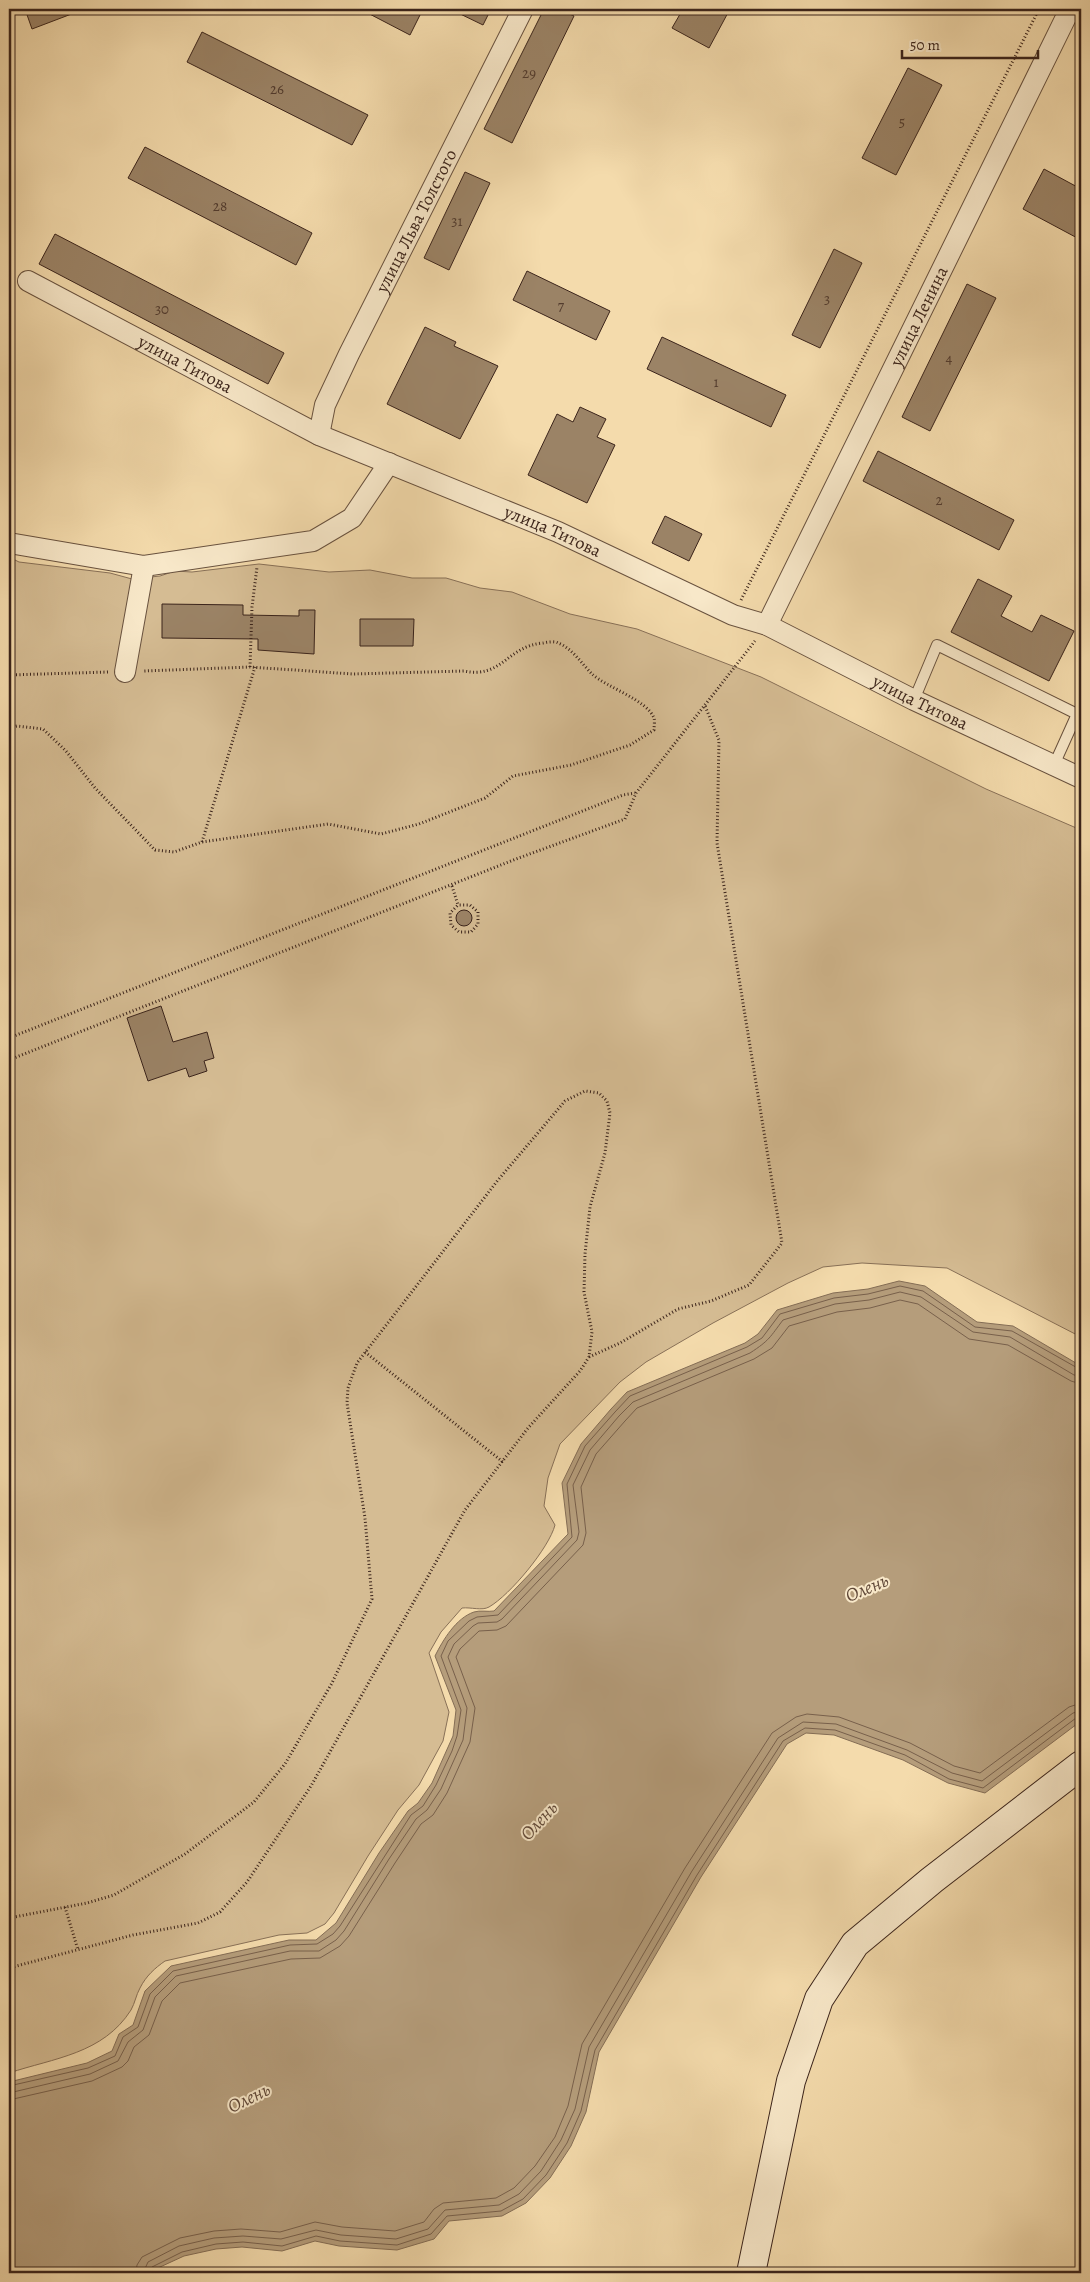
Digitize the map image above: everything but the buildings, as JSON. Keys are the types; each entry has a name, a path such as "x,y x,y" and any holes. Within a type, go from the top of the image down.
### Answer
{"main road":[{"path":"751,2273 791,2081 819,1999 855,1944 932,1880 1081,1765"}],"street":[{"name":"улица Льва Толстого","path":"319,435 325,405 349,354 523,9"},
{"name":"улица Ленина","path":"767,625 1070,9"},
{"name":"улица Титова","path":"28,281 319,435 558,532 733,615 767,625 914,700 1081,778"},
{"path":"9,543 144,566 313,541 352,518 389,463"},
{"path":"126,672 144,566"}],"lane":[{"path":"914,700 937,645 1078,714 1054,765"}],"path":[{"path":"733,615 1039,9"},
{"path":"250,667 252,607 259,549"},
{"path":"9,1060 625,819 636,793 767,625"},
{"path":"9,728 17,726 43,729 66,751 95,788 155,850 174,852 202,842 328,824 380,834 419,824 485,798 513,776 570,764 630,746 654,730 654,718 640,704 593,675 576,656 558,642 542,643 523,648 488,672 476,674 464,671 353,674 256,667 202,842"},
{"path":"589,1357 620,1343 678,1309 711,1301 748,1285 782,1243 717,843 719,740 705,706"},
{"path":"9,1038 359,898 623,795 636,793"},
{"path":"452,886 458,905"},
{"path":"458,905 470,905 478,912 478,924 470,932 459,932 451,925 450,913 458,905"},
{"path":"9,1918 114,1895 185,1854 254,1802 285,1764 332,1683 372,1599 365,1518 347,1403 348,1388 355,1369 365,1352 510,1166 565,1101 585,1091 600,1093 607,1101 610,1113 605,1153 590,1207 585,1254 584,1292 592,1332 589,1357 580,1371 528,1428 465,1510 311,1786 247,1882 230,1903 216,1916 198,1923 133,1935 9,1968"},
{"path":"365,1352 503,1462"},
{"path":"65,1907 78,1950"}],"shaded area":[{"path":"9,557 19,562 110,573 132,579 160,576 175,571 192,572 259,564 329,572 370,570 412,578 446,578 480,588 512,592 570,614 637,629 761,677 986,789 1081,830 1081,1337 947,1268 862,1263 823,1267 788,1283 713,1323 646,1362 620,1382 560,1444 548,1478 544,1506 555,1525 537,1558 518,1582 489,1607 483,1609 462,1608 441,1632 429,1653 449,1712 443,1741 419,1785 398,1810 334,1913 325,1924 307,1933 279,1935 165,1961 154,1969 145,1980 131,2010 120,2025 106,2036 76,2052 9,2073"}],"water":[{"name":"Олень","path":"899,1281 925,1286 977,1322 1013,1326 1081,1366 1081,1721 985,1793 948,1783 903,1760 834,1735 806,1733 787,1744 701,1877 599,2052 586,2112 571,2146 550,2178 526,2203 502,2216 449,2221 434,2239 397,2250 339,2246 315,2241 282,2251 242,2247 216,2249 184,2256 147,2273 9,2273 9,2082 87,2063 112,2051 119,2034 133,2025 145,1991 171,1966 289,1940 316,1940 336,1923 379,1853 408,1811 418,1803 432,1783 453,1736 456,1710 435,1656 438,1650 461,1619 474,1612 494,1611 568,1534 562,1483 581,1444 611,1409 627,1392 745,1343 758,1334 777,1310 833,1293 868,1289"}]}
